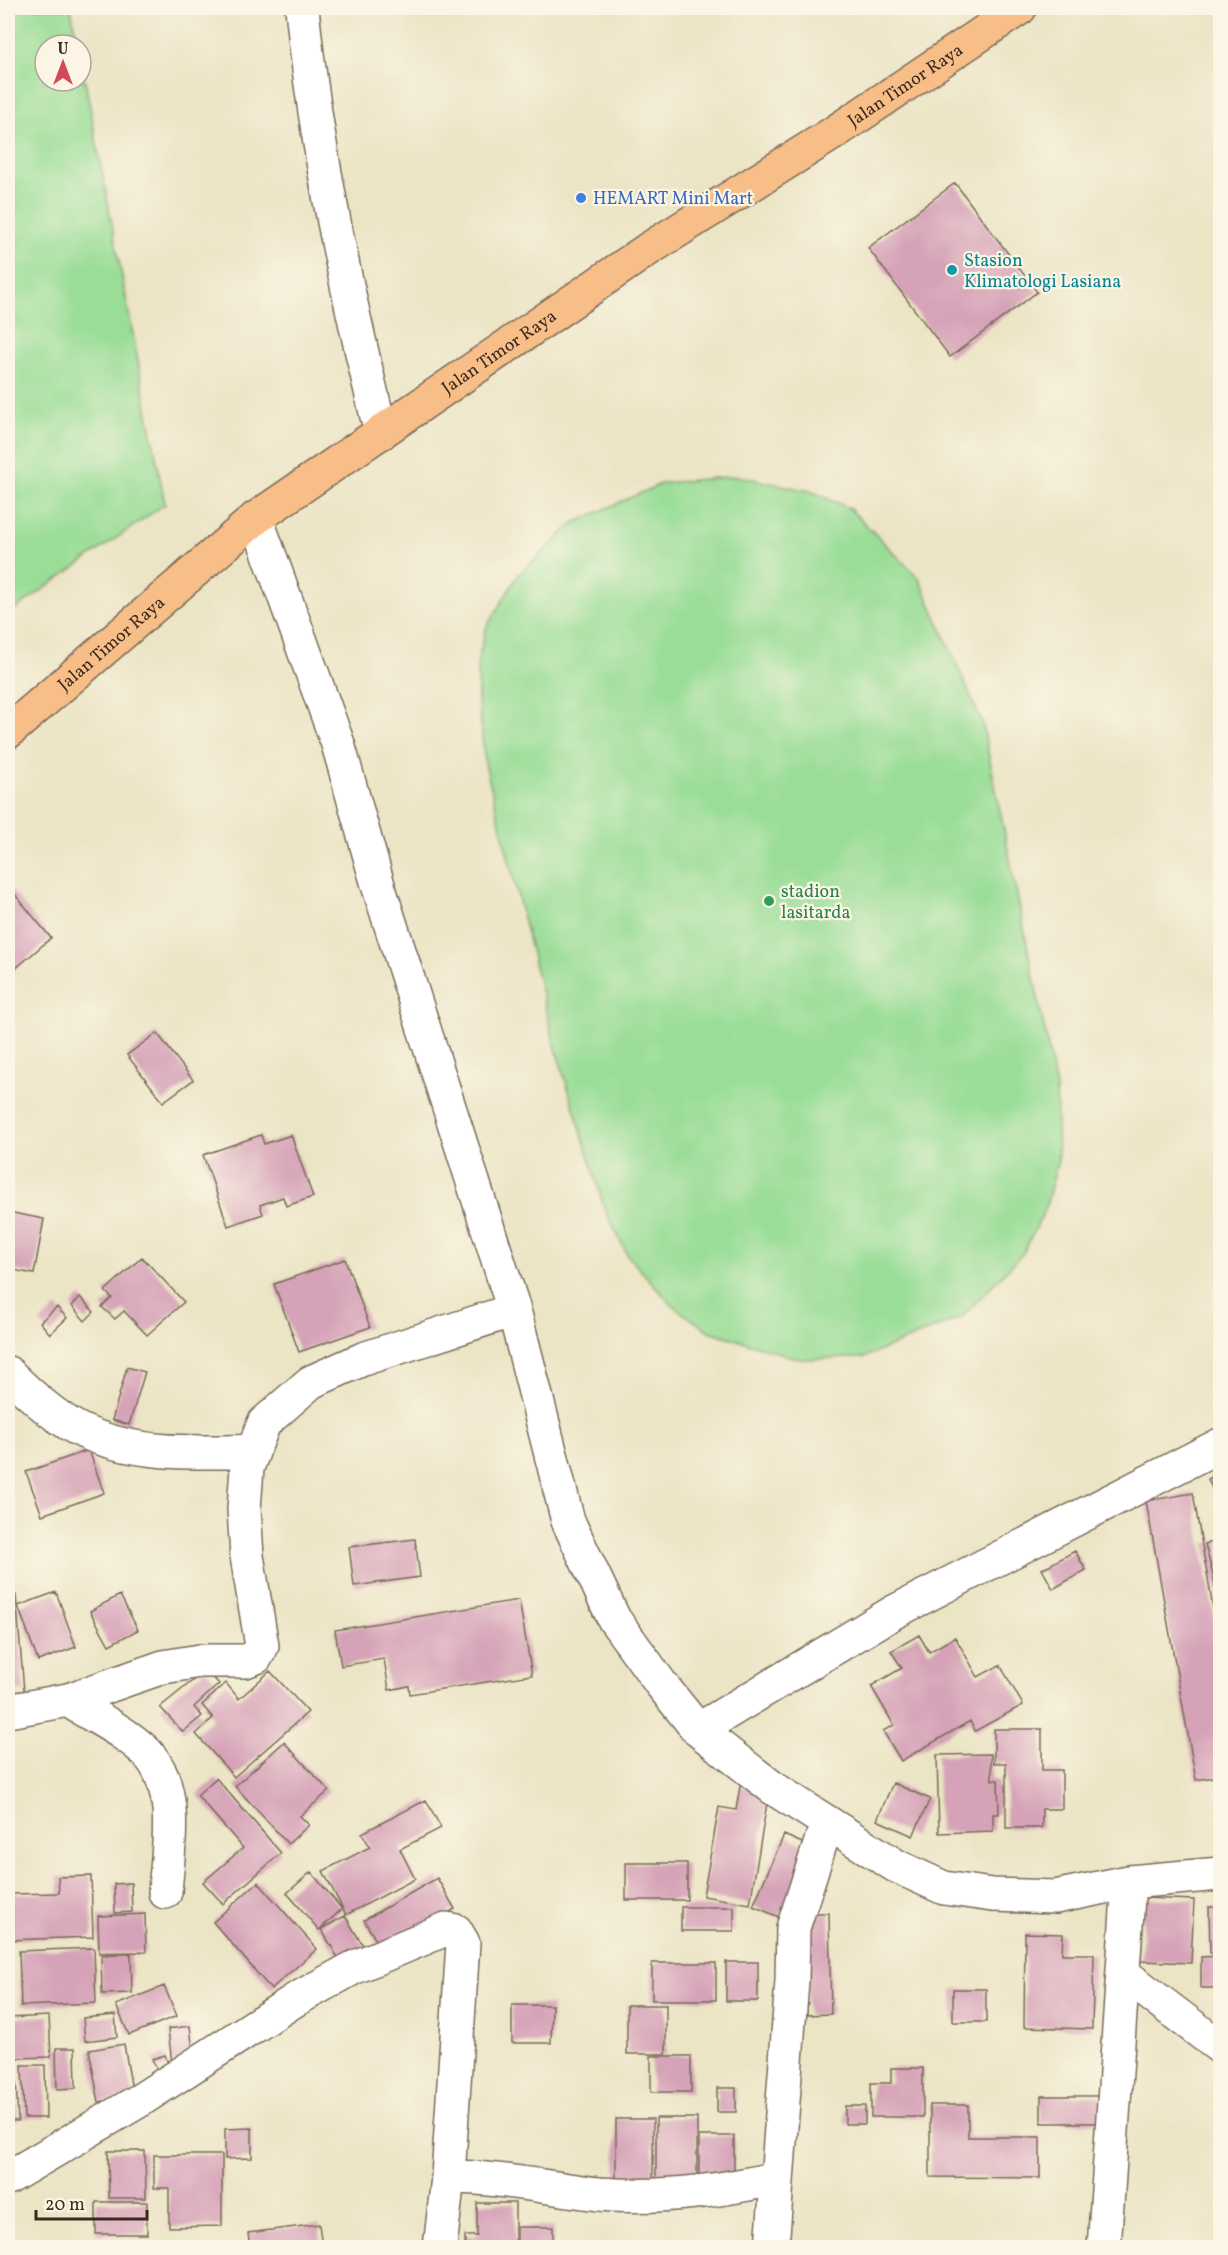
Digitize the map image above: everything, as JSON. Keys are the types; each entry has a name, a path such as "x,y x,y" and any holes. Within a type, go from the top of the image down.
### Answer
{"highway":[{"name":"Jalan Timor Raya","path":"8,732 256,518 647,250 832,134 1020,8"}],"street":[{"path":"302,8 309,87 352,314 381,434"},
{"path":"256,518 338,744 378,885 514,1310 568,1521 614,1619 698,1730 773,1788 896,1866 944,1888 992,1895 1055,1897 1129,1882 1221,1874"},
{"path":"8,1712 68,1700 163,1667 200,1660 245,1661 256,1657 262,1646 247,1556 244,1509 247,1468 264,1423 311,1382 363,1359 514,1310"},
{"path":"8,1373 33,1398 76,1428 116,1443 167,1452 253,1451"},
{"path":"698,1730 894,1612 1221,1445"},
{"path":"68,1700 149,1755 165,1785 170,1828 165,1892"},
{"path":"772,2247 792,1981 793,1928 828,1823"},
{"path":"1104,2247 1125,1975 1129,1882"},
{"path":"8,2178 142,2099 295,2000 353,1968 446,1929 456,1931 464,1943 441,2247"},
{"path":"1125,1975 1221,2047"},
{"path":"448,2177 471,2177 602,2194 670,2194 723,2189 777,2178"}],"green space":[{"path":"8,8 71,8 76,33 33,33 33,93 87,93 165,504 8,614"},
{"name":"stadion lasitarda","path":"737,476 810,491 849,508 919,578 982,722 1056,1087 1058,1160 1045,1210 1023,1253 962,1317 863,1358 799,1359 709,1331 673,1306 628,1256 605,1210 553,1039 485,763 478,701 478,660 486,628 518,575 574,523 663,483"}],"building":[{"name":"Stasion Klimatologi Lasiana","path":"955,183 1037,292 950,357 868,248"},
{"path":"8,886 51,938 8,975"},
{"path":"157,1033 193,1080 163,1102 127,1055"},
{"path":"261,1135 264,1144 291,1135 313,1197 286,1206 283,1197 260,1205 263,1214 228,1226 203,1155"},
{"path":"8,1212 44,1219 34,1274 8,1269"},
{"path":"142,1257 184,1302 147,1335 124,1311 115,1319 102,1307 112,1298 105,1291"},
{"path":"345,1259 370,1327 299,1352 274,1284"},
{"path":"80,1297 94,1312 85,1321 72,1306"},
{"path":"57,1307 67,1318 50,1334 40,1322"},
{"path":"127,1367 145,1372 129,1425 112,1420"},
{"path":"89,1450 104,1493 42,1515 26,1472"},
{"path":"1220,1473 1220,1506 1208,1479"},
{"path":"1193,1493 1220,1648 1220,1776 1196,1780 1146,1501"},
{"path":"415,1539 420,1577 354,1586 349,1547"},
{"path":"1220,1540 1220,1595 1218,1596 1205,1544"},
{"path":"1075,1551 1086,1570 1053,1589 1042,1569"},
{"path":"56,1592 76,1647 38,1661 18,1606"},
{"path":"8,1595 16,1595 24,1691 8,1692"},
{"path":"120,1595 138,1630 109,1645 90,1611"},
{"path":"519,1600 532,1675 410,1694 409,1686 389,1690 384,1659 341,1666 335,1630"},
{"path":"919,1635 929,1652 955,1637 978,1677 1000,1665 1023,1705 975,1731 970,1721 901,1761 883,1731 894,1725 871,1686 902,1668 891,1651"},
{"path":"206,1670 219,1684 194,1707 202,1716 183,1732 160,1707"},
{"path":"270,1671 308,1712 234,1777 196,1734 213,1718 202,1705 226,1683 239,1699"},
{"path":"994,1729 1042,1729 1042,1770 1062,1770 1062,1809 1042,1809 1042,1828 1006,1828 1006,1763 994,1763"},
{"path":"284,1742 329,1791 300,1816 309,1825 288,1844 235,1786"},
{"path":"991,1754 992,1780 998,1780 999,1814 993,1814 993,1831 939,1833 937,1755"},
{"path":"216,1778 281,1853 223,1904 203,1882 243,1848 197,1795"},
{"path":"893,1783 930,1799 913,1836 877,1820"},
{"path":"740,1786 769,1791 750,1904 703,1896 719,1807 736,1810"},
{"path":"426,1800 441,1828 400,1849 415,1879 346,1915 323,1871 370,1847 362,1833"},
{"path":"784,1835 811,1847 779,1917 753,1906"},
{"path":"626,1863 687,1863 687,1900 626,1900"},
{"path":"311,1872 342,1909 319,1930 287,1893"},
{"path":"91,1876 93,1937 8,1940 8,1894 59,1893 58,1877"},
{"path":"437,1878 455,1909 382,1951 364,1920"},
{"path":"258,1882 317,1949 271,1989 213,1922"},
{"path":"131,1883 132,1912 115,1913 114,1884"},
{"path":"1144,1898 1194,1900 1191,1963 1141,1961"},
{"path":"681,1907 734,1907 734,1931 681,1931"},
{"path":"1209,1907 1220,1907 1220,1953 1210,1953"},
{"path":"806,1913 829,1913 831,2014 807,2015"},
{"path":"145,1914 146,1952 99,1953 98,1916"},
{"path":"345,1916 364,1947 340,1961 321,1929"},
{"path":"1025,1933 1063,1934 1062,1954 1094,1954 1092,2029 1024,2027"},
{"path":"94,1948 96,2003 21,2006 19,1951"},
{"path":"131,1954 132,1993 102,1994 101,1955"},
{"path":"1220,1956 1220,1988 1201,1988 1201,1957"},
{"path":"726,1962 758,1962 758,2001 726,2001"},
{"path":"652,1963 716,1963 716,2000 652,2000"},
{"path":"164,1986 177,2016 129,2035 116,2005"},
{"path":"953,1989 986,1989 986,2022 953,2022"},
{"path":"512,2005 552,2005 551,2043 512,2043"},
{"path":"627,2005 666,2005 666,2054 627,2054"},
{"path":"115,2015 117,2037 85,2041 83,2018"},
{"path":"49,2016 51,2057 15,2058 18,2121 8,2121 8,2018"},
{"path":"190,2026 194,2061 172,2064 168,2029"},
{"path":"124,2044 133,2096 99,2102 89,2050"},
{"path":"56,2048 75,2048 76,2088 57,2089"},
{"path":"165,2055 169,2066 157,2070 152,2059"},
{"path":"651,2056 691,2056 691,2092 651,2092"},
{"path":"22,2065 45,2065 46,2118 24,2118"},
{"path":"891,2068 923,2068 923,2117 871,2117 871,2083 891,2083"},
{"path":"717,2088 736,2088 736,2112 717,2112"},
{"path":"1041,2096 1102,2096 1102,2123 1041,2123"},
{"path":"930,2105 968,2105 968,2137 1040,2137 1040,2178 930,2177"},
{"path":"845,2106 865,2106 865,2124 845,2124"},
{"path":"656,2118 697,2118 697,2185 656,2185"},
{"path":"616,2119 653,2119 653,2186 616,2186"},
{"path":"252,2128 252,2158 225,2159 225,2129"},
{"path":"699,2136 734,2136 734,2179 699,2179"},
{"path":"108,2151 145,2151 146,2198 109,2198"},
{"path":"154,2155 222,2155 222,2226 169,2227 169,2188 154,2188"},
{"path":"96,2202 147,2202 147,2234 96,2234"},
{"path":"477,2203 515,2203 515,2248 465,2248 465,2236 477,2236"},
{"path":"319,2224 322,2248 250,2248 248,2233"},
{"path":"517,2227 553,2227 553,2248 517,2248"}],"place":[{"name":"HEMART Mini Mart","path":"581,198"},
{"name":"Stasion Klimatologi Lasiana","path":"952,270"},
{"name":"stadion lasitarda","path":"769,901"}]}
